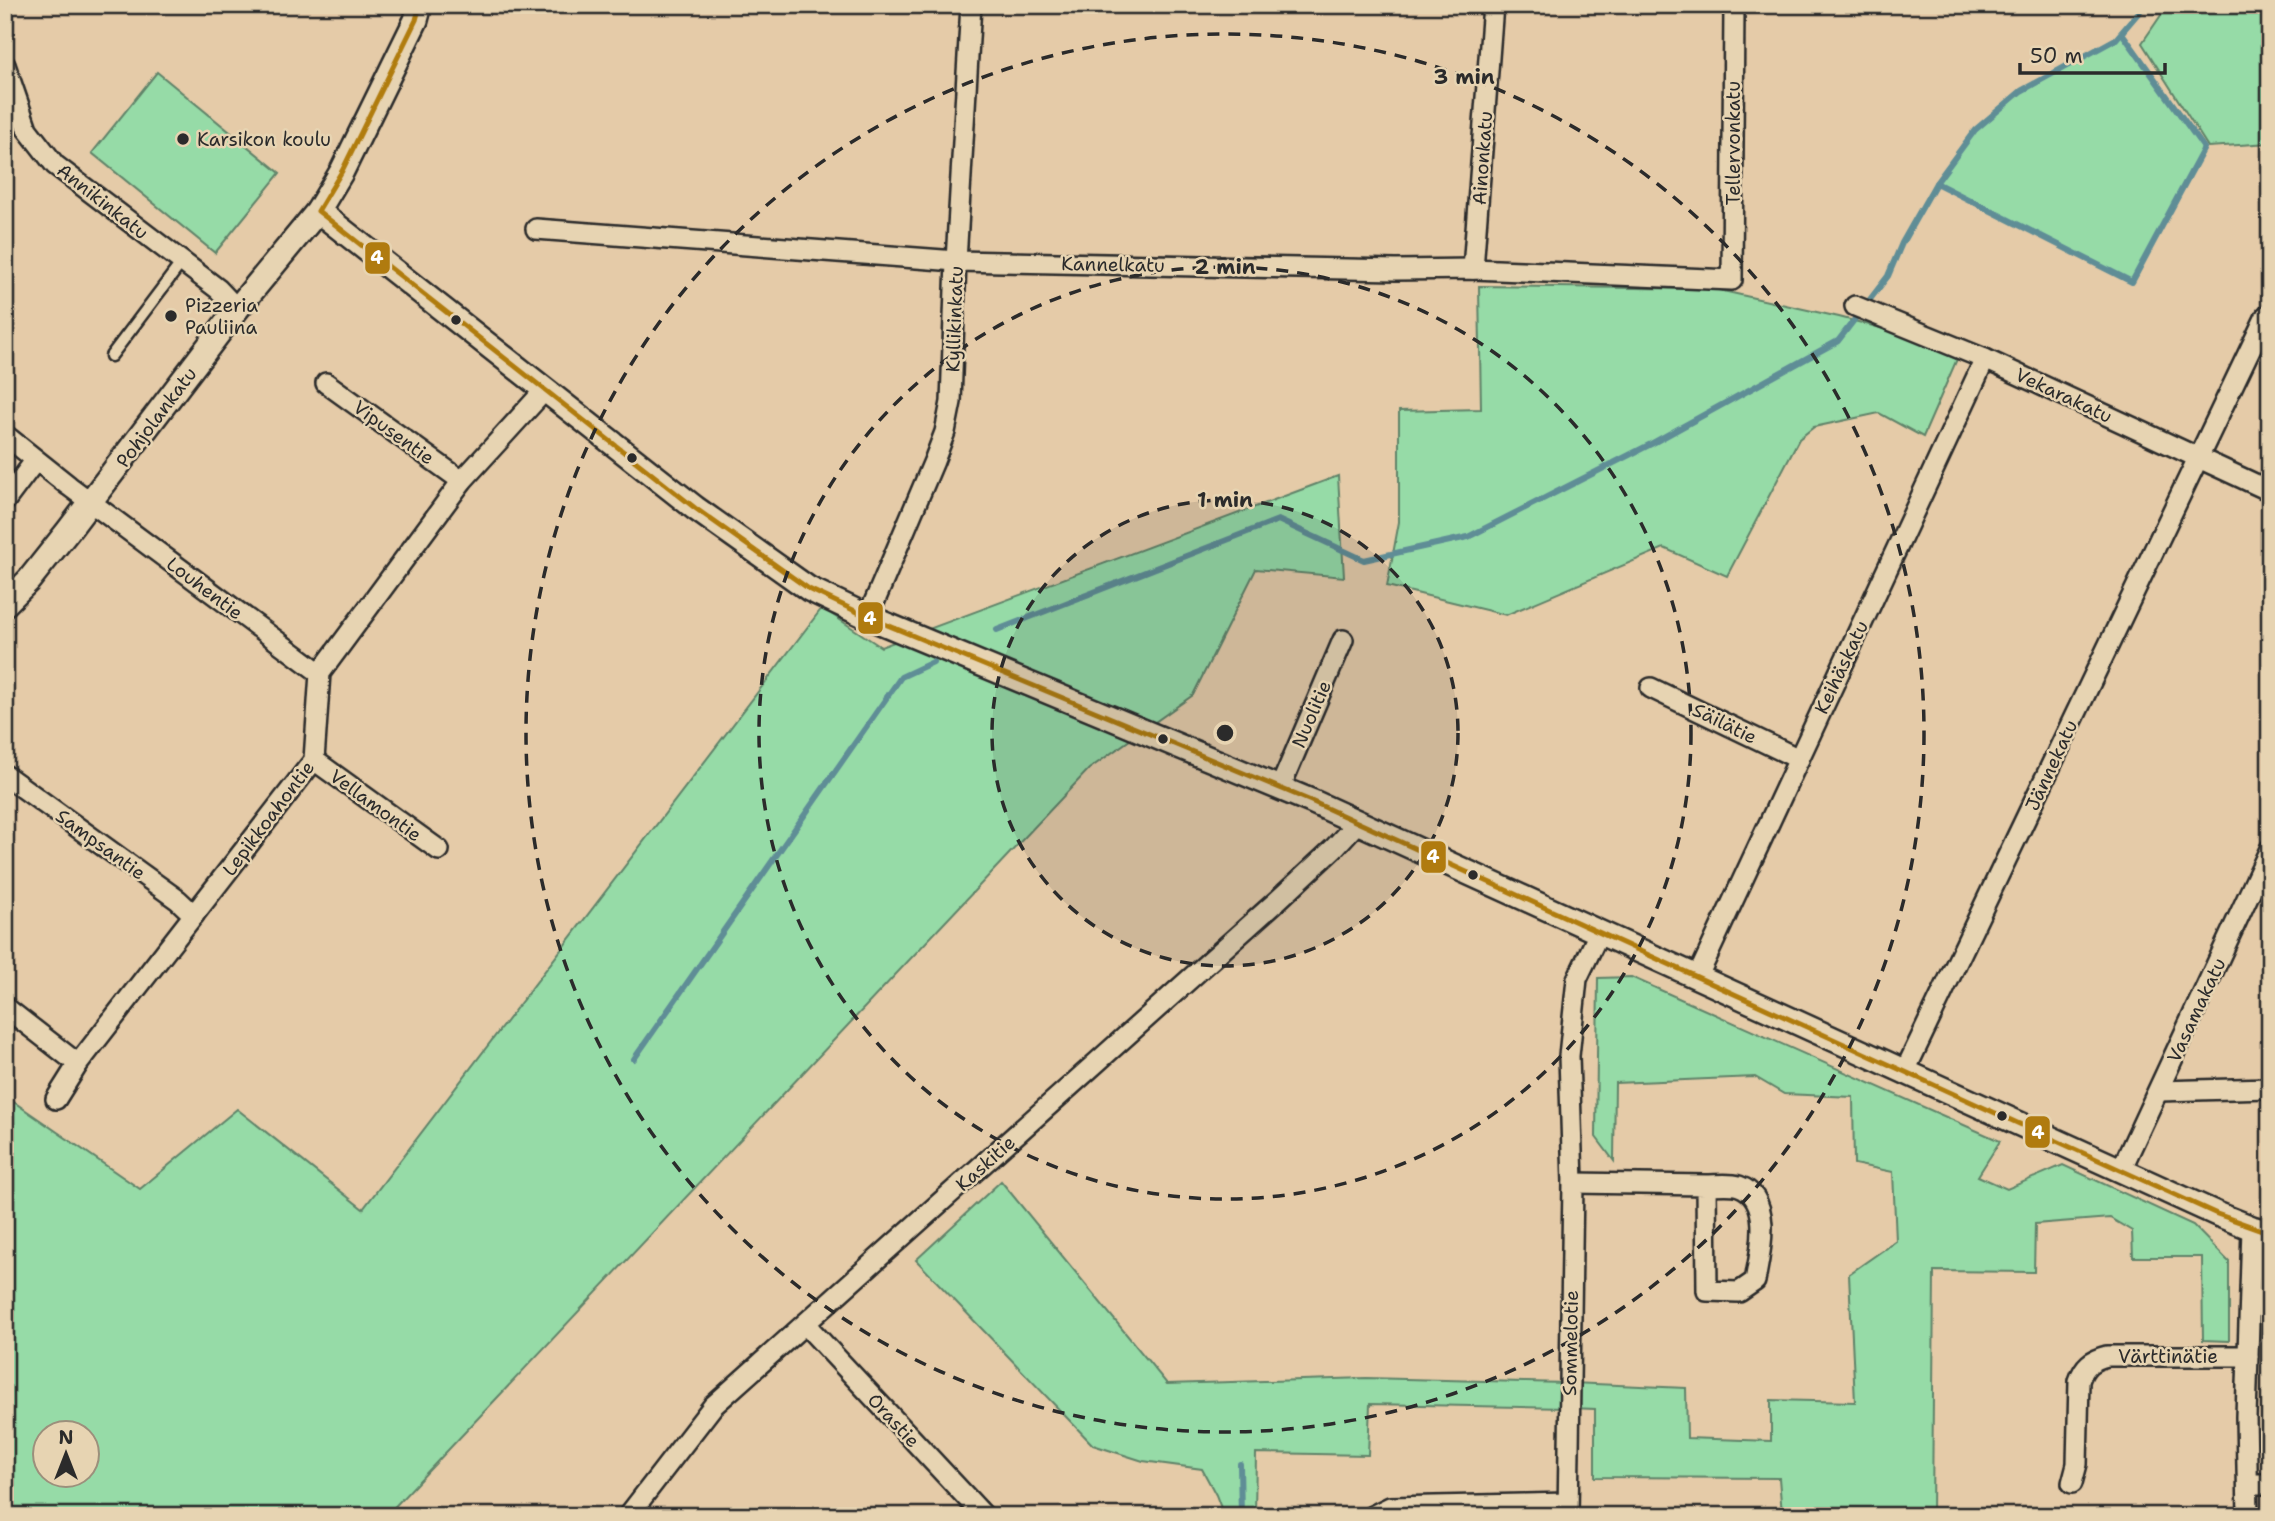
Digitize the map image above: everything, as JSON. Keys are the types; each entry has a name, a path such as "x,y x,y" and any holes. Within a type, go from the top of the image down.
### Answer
{"street":[{"name":"Pohjolankatu","path":"5,604 29,580 237,309 318,211 342,171 416,20 420,5"},
{"path":"965,5 987,5"},
{"name":"Ainonkatu","path":"1473,269 1493,5"},
{"name":"Tellervonkatu","path":"1732,280 1734,5"},
{"name":"Kyllikinkatu","path":"868,617 945,432 951,402 956,261 971,6"},
{"name":"Annikinkatu","path":"5,65 27,129 55,165 218,289 237,309"},
{"path":"318,211 695,508 809,589 868,617 1357,822 1698,975 1904,1073 2261,1231 2248,1356 2248,1516"},
{"name":"Kannelkatu","path":"536,229 956,261 1396,270 1473,269 1732,280"},
{"name":"Vekarakatu","path":"1855,306 1985,359 2270,491"},
{"name":"Jännekatu","path":"1904,1073 2198,457 2266,316 2270,313"},
{"name":"Keihäskatu","path":"1698,975 1985,359"},
{"name":"Vipusentie","path":"326,383 462,481"},
{"path":"320,673 462,481 544,391"},
{"name":"Louhentie","path":"5,435 35,461 320,673"},
{"path":"5,501 35,461"},
{"name":"Nuolitie","path":"1280,788 1343,640"},
{"name":"Lepikkoahontie","path":"56,1099 78,1063 314,760 320,673"},
{"name":"Säilätie","path":"1651,688 1799,759"},
{"name":"Vellamontie","path":"314,760 439,849"},
{"name":"Sampsantie","path":"5,775 178,900 194,915"},
{"name":"Kaskitie","path":"637,1512 713,1406 1278,900 1334,848 1357,822"},
{"name":"Vasamakatu","path":"2121,1170 2270,849"},
{"name":"Sommelotie","path":"1372,1516 1390,1507 1439,1510 1567,1509 1573,1183 1569,1056 1577,979 1600,931"},
{"path":"5,1007 78,1063"},
{"path":"2159,1091 2270,1088"},
{"path":"1573,1183 1738,1185 1752,1193 1762,1215 1763,1243 1755,1281 1739,1292 1707,1291 1706,1185"},
{"name":"Orastie","path":"805,1324 984,1516"},
{"name":"Värttinätie","path":"2072,1483 2077,1464 2079,1381 2083,1369 2095,1359 2107,1356 2248,1356"},
{"path":"2248,1484 2270,1484"}],"lane":[{"path":"111,356 182,262"}],"green space":[{"path":"2168,5 2270,5 2270,143 2208,147 2142,43"},
{"path":"2122,33 2204,148 2132,282 1936,183 1970,137 2006,102"},
{"path":"157,72 280,173 215,253 92,153"},
{"path":"1479,286 1714,289 1900,333 1957,359 1923,437 1879,413 1814,427 1799,439 1727,576 1664,548 1506,615 1387,586 1399,522 1399,411 1481,409"},
{"path":"1338,476 1344,577 1256,569 1193,695 1089,769 386,1516 5,1516 5,1096 140,1189 237,1109 363,1209 822,608 881,647"},
{"path":"1631,977 2000,1141 1978,1176 2007,1189 2063,1165 2193,1225 2229,1262 2229,1341 2203,1340 2202,1257 2133,1257 2132,1231 2110,1218 2035,1224 2034,1272 1934,1271 1932,1516 1782,1514 1779,1478 1595,1477 1595,1409 1571,1408 1572,1383 1686,1388 1687,1438 1771,1441 1771,1400 1855,1402 1849,1274 1896,1241 1893,1172 1854,1164 1853,1097 1784,1094 1755,1077 1615,1083 1614,1161 1596,1137 1598,978"},
{"path":"1001,1181 1167,1384 1366,1378 1566,1383 1566,1408 1370,1404 1368,1455 1256,1453 1255,1516 1224,1516 1202,1469 1143,1461 1093,1445 916,1260"}],"waterway":[{"path":"997,630 1278,520 1364,560 1468,537 1651,444 1838,341 1888,276 1902,243 1936,183 1975,130 2021,91 2116,39 2145,5"},
{"path":"1936,183 2132,282 2204,148 2122,33"},
{"path":"634,1059 901,677 933,662"},
{"path":"1240,1464 1241,1516"}],"transit line":[{"name":"4","path":"420,5 416,20 342,171 318,211 695,508 809,589 868,617 1311,801 2217,1214 2270,1233"}],"place":[{"name":"Karsikon koulu","path":"183,139"},
{"name":"Pizzeria Pauliina","path":"171,316"}]}
